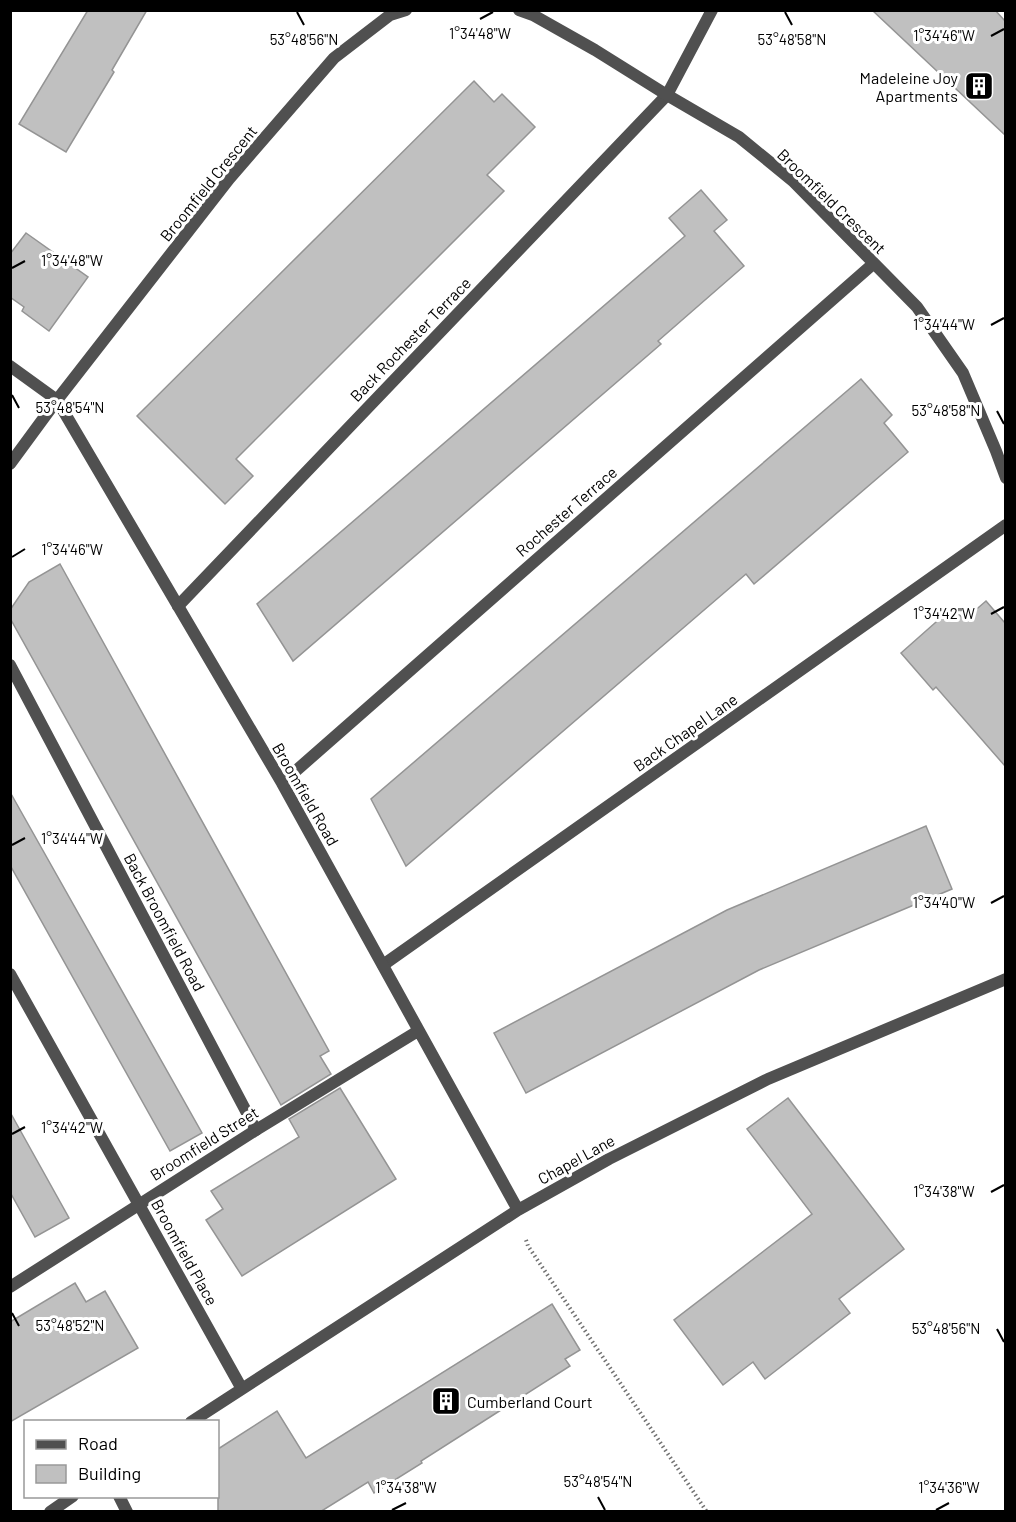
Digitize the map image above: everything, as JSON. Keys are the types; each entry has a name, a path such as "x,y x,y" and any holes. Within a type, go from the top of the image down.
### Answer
{"street":[{"name":"Broomfield Crescent","path":"10,464 57,400 230,179 334,58 390,15 406,10"},
{"name":"Broomfield Crescent","path":"519,10 595,50 739,137 793,181 917,307 963,373 1005,478"},
{"name":"Back Rochester Terrace","path":"178,606 667,95 712,10"},
{"name":"Rochester Terrace","path":"282,783 873,264"},
{"path":"10,366 57,400"},
{"name":"Broomfield Road","path":"57,400 282,783 518,1210"},
{"name":"Back Chapel Lane","path":"383,965 1005,525"},
{"name":"Back Broomfield Road","path":"10,665 256,1130"},
{"name":"Broomfield Place","path":"10,974 242,1389"},
{"name":"Chapel Lane","path":"194,1420 518,1210 609,1159 768,1079 1005,979"},
{"name":"Broomfield Street","path":"11,1286 256,1130 418,1031"},
{"path":"50,1512 72,1498"},
{"path":"120,1498 127,1512"}],"path":[{"path":"518,1210 528,1246 707,1512"}],"building":[{"path":"88,10 147,10 112,70 114,72 66,152 19,124"},
{"name":"Madeleine Joy Apartments","path":"872,10 995,10 1005,21 1005,135"},
{"path":"474,81 494,102 502,94 535,127 487,175 504,191 236,459 253,476 225,504 137,416"},
{"path":"701,190 727,220 714,231 744,266 658,341 661,344 293,661 257,604 685,236 669,218"},
{"path":"26,233 88,277 49,331 22,311 24,307 10,297 10,254"},
{"path":"861,379 892,415 884,423 908,452 754,584 746,574 406,866 371,799"},
{"path":"60,564 329,1051 320,1056 331,1074 281,1105 10,618 10,610 29,582"},
{"path":"986,601 1005,623 1005,766 936,687 933,690 901,653 953,607 964,620"},
{"path":"10,792 202,1133 170,1151 10,865"},
{"path":"926,826 952,889 759,970 526,1093 494,1033 727,910"},
{"path":"340,1088 396,1179 242,1276 206,1220 223,1209 211,1191 299,1137 289,1119"},
{"path":"788,1098 904,1249 839,1299 850,1313 765,1379 753,1362 723,1385 674,1320 812,1214 747,1129"},
{"path":"10,1112 69,1218 35,1237 10,1192"},
{"path":"75,1283 86,1302 105,1291 138,1348 10,1422 10,1322"},
{"name":"Cumberland Court","path":"552,1304 580,1350 565,1359 570,1366 374,1493 368,1482 320,1512 218,1512 219,1448 277,1411 306,1458"}],"place":[{"name":"Madeleine Joy Apartments","path":"979,86"},
{"name":"Cumberland Court","path":"446,1401"}]}
